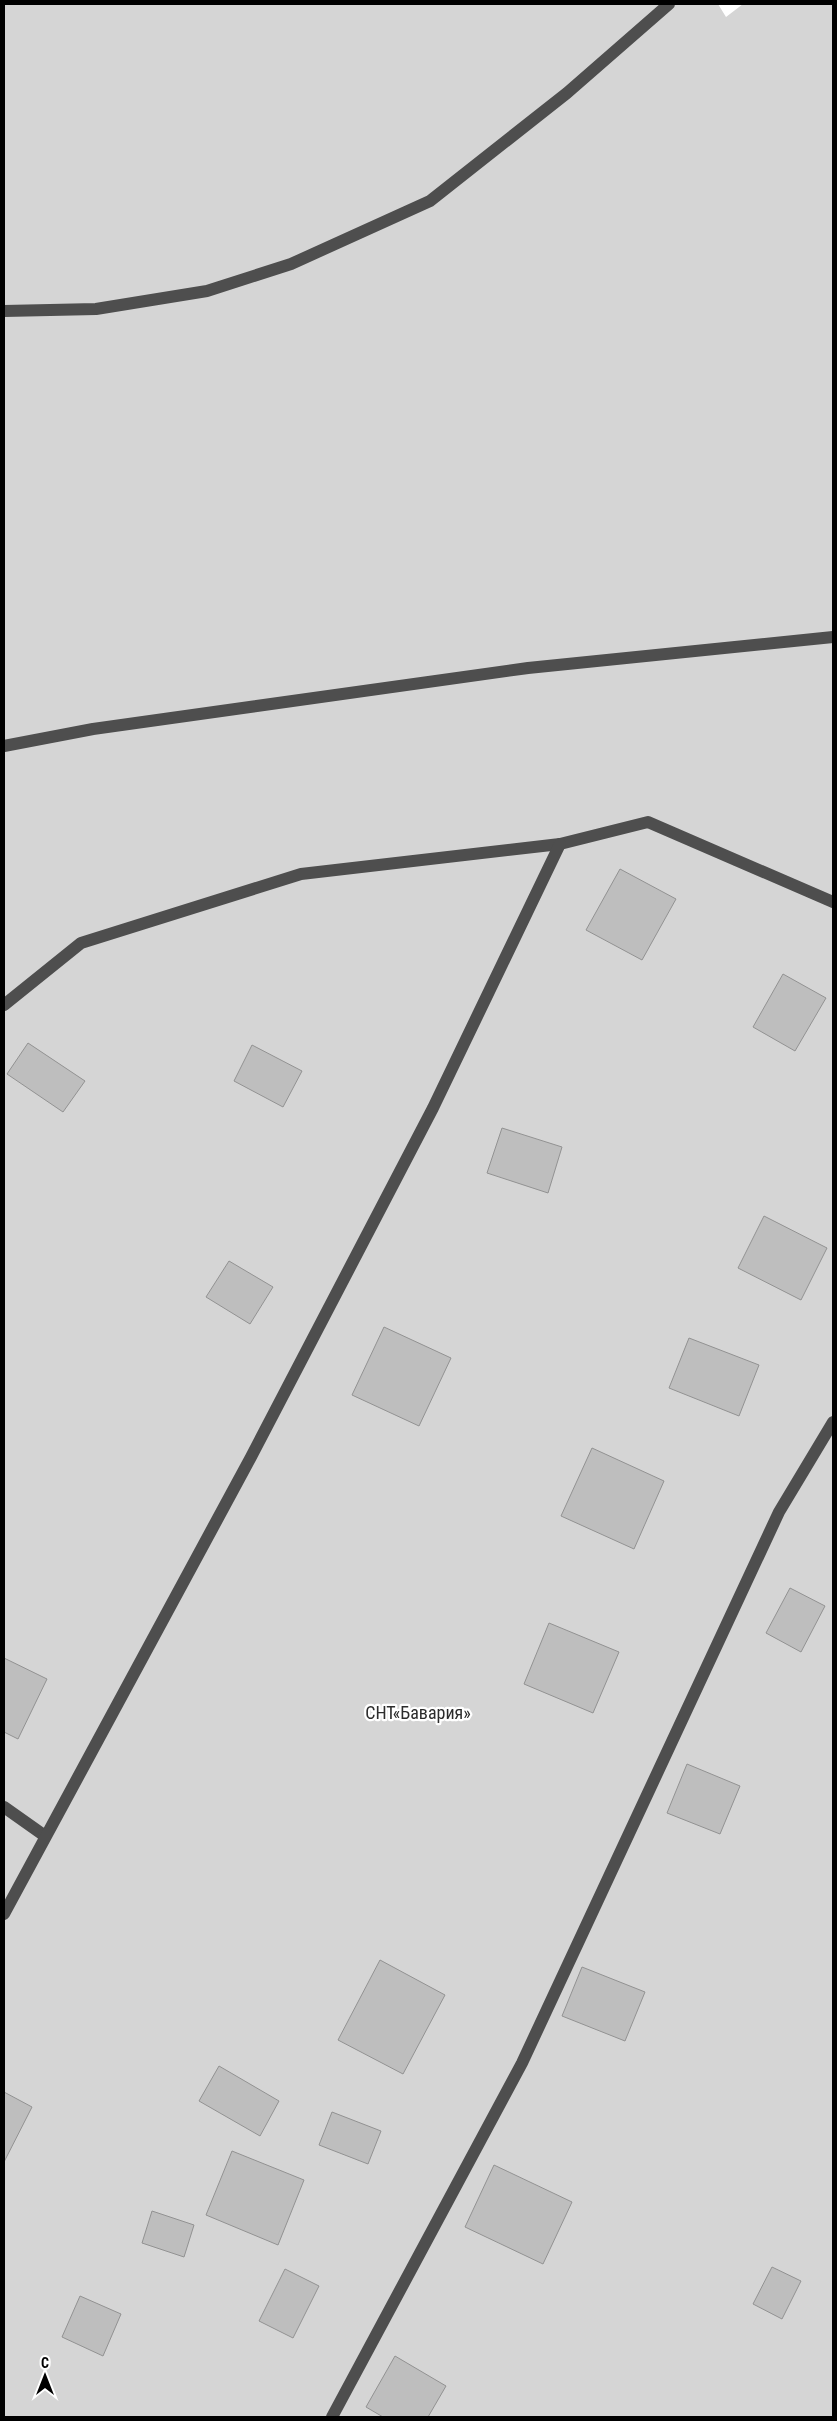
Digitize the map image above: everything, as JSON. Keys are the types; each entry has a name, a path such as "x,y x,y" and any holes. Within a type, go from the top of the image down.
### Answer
{"street":[{"path":"4,311 96,308 207,291 292,264 430,201 567,93 669,4"},
{"path":"4,746 93,729 528,668 833,637"},
{"path":"4,1005 81,943 301,874 560,844 648,822 833,902"},
{"path":"4,1914 44,1836 251,1457 424,1126 560,844"},
{"path":"332,2417 522,2063 779,1512 833,1422"},
{"path":"4,1808 44,1836"}],"green space":[{"name":"СНТ«Бавария»","path":"4,4 718,4 726,17 743,4 833,4 833,2417 4,2417"}],"building":[{"path":"620,869 676,899 642,960 586,930"},
{"path":"783,974 826,998 795,1051 753,1027"},
{"path":"28,1043 85,1081 63,1112 7,1074"},
{"path":"252,1045 302,1071 283,1107 234,1081"},
{"path":"502,1128 562,1147 548,1193 487,1173"},
{"path":"764,1216 827,1248 801,1300 738,1268"},
{"path":"229,1261 273,1287 250,1324 206,1297"},
{"path":"384,1327 451,1358 419,1426 352,1395"},
{"path":"689,1338 759,1365 739,1416 669,1388"},
{"path":"592,1448 664,1481 634,1549 561,1516"},
{"path":"790,1588 825,1606 801,1652 766,1633"},
{"path":"549,1623 619,1652 593,1713 524,1684"},
{"path":"4,1658 47,1679 18,1739 4,1732"},
{"path":"687,1764 740,1786 720,1834 667,1813"},
{"path":"380,1960 445,1995 403,2074 338,2040"},
{"path":"582,1967 645,1992 625,2041 562,2016"},
{"path":"219,2066 279,2101 260,2136 199,2101"},
{"path":"4,2092 32,2107 4,2162"},
{"path":"332,2112 381,2131 368,2164 319,2145"},
{"path":"232,2151 304,2180 278,2245 206,2215"},
{"path":"494,2165 572,2202 543,2264 465,2227"},
{"path":"152,2211 194,2225 184,2257 142,2243"},
{"path":"772,2267 801,2281 782,2319 753,2304"},
{"path":"285,2269 319,2286 293,2338 259,2321"},
{"path":"80,2296 121,2314 103,2356 62,2337"},
{"path":"395,2356 446,2386 428,2417 383,2417 366,2407"}]}
